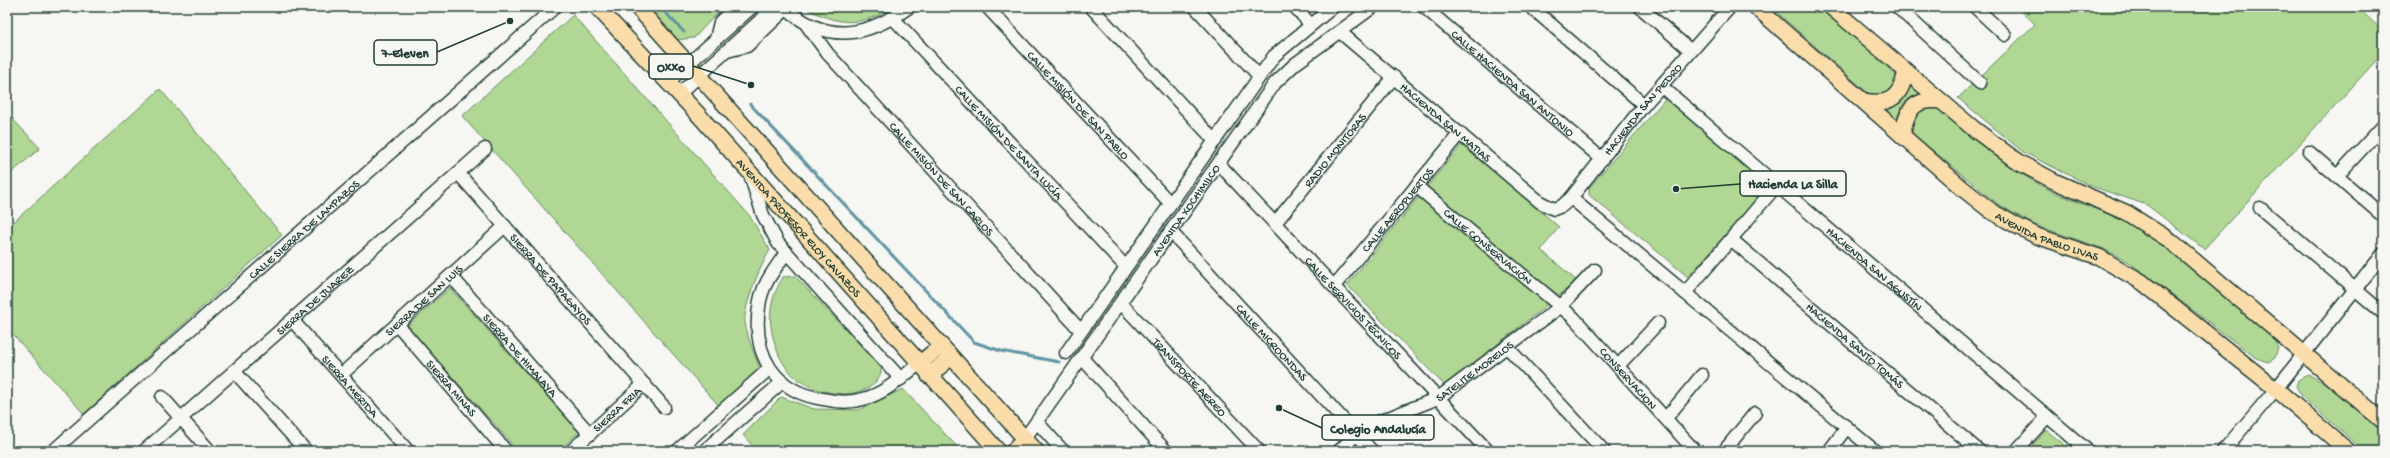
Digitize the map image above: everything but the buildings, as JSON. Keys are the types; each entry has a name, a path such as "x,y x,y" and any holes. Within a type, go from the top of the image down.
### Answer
{"main road":[{"name":"AVENIDA PROFESOR ELOY CAVAZOS","path":"597,7 679,94 929,376 998,451"},
{"path":"636,7 1036,451"},
{"name":"AVENIDA PABLO LIVAS","path":"1756,7 1962,188 1998,215 2037,236 2112,263 2142,282 2276,389 2348,451"},
{"path":"1831,7 1941,101 2018,162 2054,182 2127,213 2154,229 2198,263 2383,421"},
{"path":"1864,101 1880,104 1892,99 1900,90 1906,71"},
{"path":"1902,135 1907,115 1915,105 1924,101 1941,101"},
{"path":"919,364 941,346"},
{"path":"929,376 952,357"},
{"path":"1013,451 1025,438"}],"street":[{"name":"CALLE SIERRA DE LAMPAZOS","path":"53,451 555,7"},
{"path":"716,39 720,22 736,7"},
{"path":"679,94 693,71 716,39 752,7"},
{"path":"668,82 693,71 726,51 746,46 781,8 806,24 824,31 853,32 893,18 909,7"},
{"name":"CALLE MISIÓN DE SAN PABLO","path":"987,7 1170,204"},
{"path":"1091,7 1215,141"},
{"path":"1195,7 1259,76"},
{"path":"1295,7 1310,24"},
{"path":"1066,353 1125,266 1279,50 1333,7"},
{"name":"AVENIDA XOCHIMILCO","path":"1025,438 1281,76 1373,7"},
{"name":"CALLE HACIENDA SAN ANTONIO","path":"1424,7 1602,159"},
{"path":"1531,7 1644,105"},
{"path":"1640,7 1690,50"},
{"name":"HACIENDA SAN PEDRO","path":"1554,209 1562,206 1571,198 1644,105 1690,50 1730,7"},
{"path":"1897,7 1980,83"},
{"path":"1975,7 2005,35"},
{"name":"CALLE MISIÓN DE SANTA LUCÍA","path":"893,18 1125,266"},
{"name":"CALLE MISIÓN DE SAN CARLOS","path":"806,24 828,54 1081,331"},
{"name":"HACIENDA SAN MATIAS","path":"1340,32 1540,202 1554,209"},
{"name":"RADIO MONITORAS","path":"1276,222 1394,77"},
{"name":"HACIENDA SAN AGUSTÍN","path":"1661,86 2088,451"},
{"path":"2337,176 2383,126"},
{"name":"CALLE AEROPUERTOS","path":"1335,285 1460,133"},
{"name":"SIERRA DE JUAREZ","path":"144,451 180,417 485,149"},
{"path":"2309,152 2383,216"},
{"name":"CALLE SERVICIOS TÉCNICOS","path":"1219,164 1276,222 1488,451"},
{"path":"749,172 763,215 786,253 900,379"},
{"name":"SIERRA DE PAPAGAYOS","path":"458,173 664,407"},
{"path":"1685,293 1732,240 1777,185"},
{"name":"CALLE CONSERVACIÓN","path":"1416,186 1560,307"},
{"path":"1571,198 1875,451"},
{"path":"2260,208 2383,313"},
{"name":"SIERRA DE SAN LUIS","path":"342,374 505,226"},
{"name":"CALLE MICROONDAS","path":"1172,232 1372,451"},
{"name":"HACIENDA SANTO TOMÁS","path":"1732,240 1979,451"},
{"path":"786,253 763,290 759,306 760,340 769,368 781,383 806,396 851,402 864,399 879,392 900,379 919,364"},
{"path":"2228,449 2383,254"},
{"name":"SATELITE MORELOS","path":"1339,451 1356,435 1381,420 1438,398 1508,348 1560,307 1595,270"},
{"name":"SIERRA DE HIMALAYA","path":"451,276 590,434"},
{"name":"TRANSPORTE AEREO","path":"1121,302 1259,451"},
{"name":"CONSERVACION","path":"1560,307 1574,317 1695,451"},
{"name":"SIERRA MERIDA","path":"292,320 342,374 408,451"},
{"path":"1618,366 1658,323"},
{"name":"SIERRA MINAS","path":"397,324 506,451"},
{"path":"1508,348 1604,451"},
{"path":"1082,358 1166,451"},
{"path":"678,451 769,368"},
{"path":"234,371 306,451"},
{"path":"1666,418 1702,375"},
{"path":"704,451 781,383"},
{"name":"SIERRA FRIA","path":"572,451 644,384"},
{"path":"162,397 210,451"},
{"path":"1724,451 1755,413"},
{"path":"2016,451 2047,417"},
{"path":"1037,422 1063,451"},
{"path":"1829,451 1847,427"}],"green space":[{"path":"645,7 723,7 694,38 675,40"},
{"path":"804,7 893,7 870,18 848,22 827,18"},
{"path":"1771,7 1821,7 1895,74 1897,80 1889,94 1871,96"},
{"path":"2017,7 2357,7 2383,31 2383,53 2204,249 2147,205 2091,186 2023,152 1958,98 2035,24"},
{"path":"573,15 749,215 770,250 753,285 745,315 748,335 760,368 720,407 462,116"},
{"path":"1909,84 1922,94 1912,97 1905,102 1897,120 1887,111 1901,103"},
{"path":"160,89 282,235 84,414 7,328 7,228"},
{"path":"1665,99 1672,100 1763,181 1764,191 1688,277 1589,195 1589,188"},
{"path":"1920,108 1937,108 1996,156 2033,181 2059,194 2125,222 2156,241 2189,266 2270,334 2278,348 2275,358 2268,362 2256,358 2129,262 2104,249 2035,225 1999,205 1913,134 1911,120"},
{"path":"7,113 40,148 7,177"},
{"path":"1462,144 1559,227 1541,250 1577,281 1445,386 1347,285"},
{"path":"795,276 882,368 877,380 869,388 844,394 831,393 817,389 796,378 783,363 775,346 770,318 776,290 783,277"},
{"path":"450,288 579,432 558,451 518,451 407,326"},
{"path":"2309,375 2325,383 2383,432 2383,451 2364,451 2300,395 2296,386 2298,380"},
{"path":"903,389 961,451 757,451 743,435 781,397 814,409 859,410"},
{"path":"2046,430 2072,451 2028,451"}],"waterway":[{"path":"660,7 684,32"},
{"path":"750,104 974,342 1001,351 1059,362"}],"place":[{"name":"7-Eleven","path":"510,21"},
{"name":"Oxxo","path":"751,85"},
{"name":"Hacienda La Silla","path":"1676,189"},
{"name":"Colegio Andalucía","path":"1279,408"}]}
